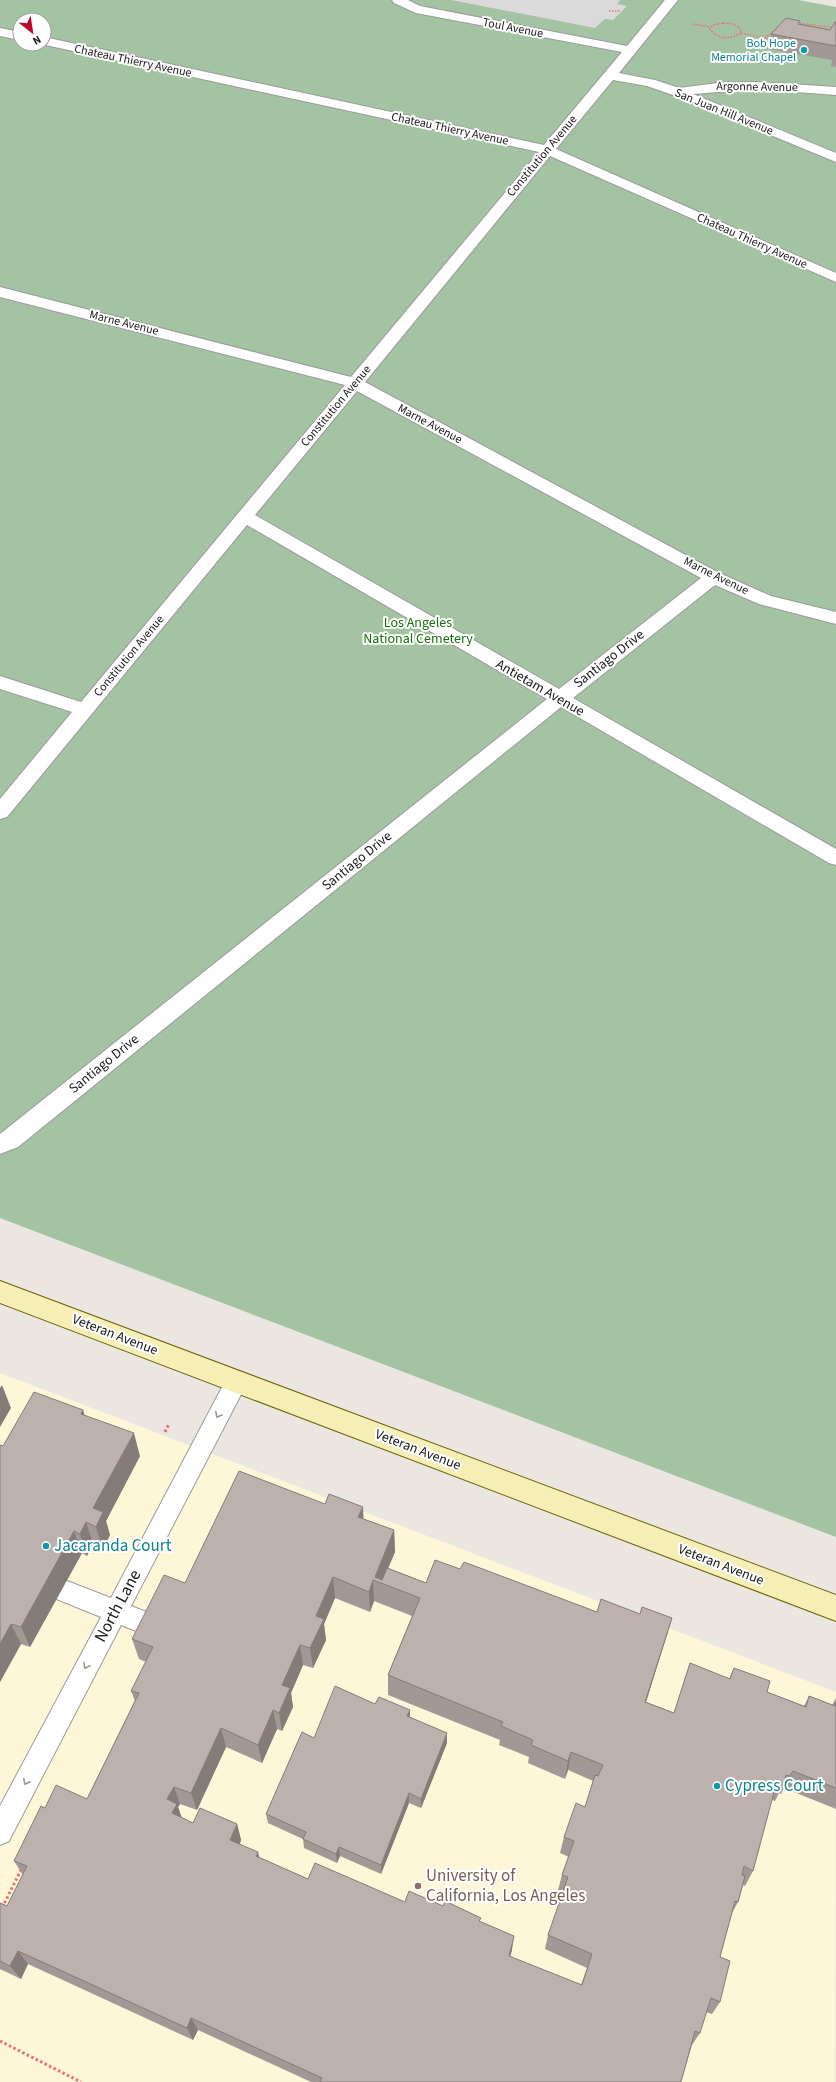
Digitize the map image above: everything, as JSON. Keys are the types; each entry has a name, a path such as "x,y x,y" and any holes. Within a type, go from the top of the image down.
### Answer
{"street":[{"name":"Toul Avenue","path":"398,0 416,9 630,50"},
{"name":"Constitution Avenue","path":"0,812 672,0"},
{"path":"0,32 12,34"},
{"name":"Chateau Thierry Avenue","path":"52,43 548,150 836,278"},
{"name":"San Juan Hill Avenue","path":"610,75 650,83 678,92 836,158"},
{"name":"Argonne Avenue","path":"678,92 712,86 755,84 836,91"},
{"name":"Marne Avenue","path":"0,292 355,383 713,577 765,600 836,618"},
{"name":"Antietam Avenue","path":"245,516 558,699 836,858"},
{"name":"Santiago Drive","path":"0,1145 23,1130 558,699 713,577"},
{"path":"0,682 85,710"},
{"name":"Veteran Avenue","path":"0,1292 836,1608"}],"lane":[{"name":"North Lane","path":"0,1832 236,1381"},
{"path":"62,1590 154,1626"}],"path":[{"path":"795,23 804,22 836,28"},
{"path":"741,33 738,26 728,24 713,25 710,29 716,36 735,36 741,33 776,41"},
{"path":"765,38 775,29 787,24"},
{"path":"0,2041 81,2082"}],"shaded area":[{"path":"451,0 620,0 617,4 627,6 613,20 605,19 595,28"},
{"name":"University of California, Los Angeles","path":"0,1373 836,1692 835,2082 0,2082"}],"green space":[{"name":"Los Angeles National Cemetery","path":"0,0 798,0 836,7 836,1537 0,1218"}],"building":[{"path":"786,18 800,21 798,24 830,30 836,21 836,46 771,34"},
{"name":"Jacaranda Court","path":"34,1392 83,1410 81,1414 134,1433 93,1508 103,1512 96,1527 86,1522 80,1534 74,1531 21,1627 11,1624 0,1644 0,1445 3,1446"},
{"name":"Cypress Court","path":"239,1471 325,1504 329,1494 363,1507 358,1517 394,1530 375,1577 382,1580 387,1568 426,1583 435,1560 460,1569 464,1562 597,1612 601,1599 640,1614 642,1607 672,1618 645,1702 674,1713 690,1663 730,1679 734,1668 770,1681 767,1692 806,1707 809,1696 835,1706 836,1702 836,1788 793,1771 790,1776 786,1775 784,1783 777,1781 753,1871 744,1866 742,1875 745,1876 738,1902 735,1901 720,1957 730,1961 720,2002 711,1998 700,2033 695,2031 681,2082 320,2082 322,2078 191,2018 187,2028 18,1951 10,1966 0,1961 0,1903 7,1906 27,1866 14,1861 41,1806 45,1808 56,1785 87,1799 139,1693 131,1691 153,1647 132,1639 164,1575 185,1583","holes":["333,1577 369,1592 373,1580 420,1598 388,1675 503,1722 501,1726 533,1740 531,1745 568,1761 571,1752 603,1765 598,1776 595,1775 585,1807 576,1803 564,1837 574,1841 562,1875 568,1877 548,1935 592,1954 582,1985 509,1956 514,1936 479,1921 481,1918 445,1901 443,1906 409,1891 405,1902 315,1863 308,1879 256,1856 258,1852 230,1840 237,1824 200,1808 193,1823 172,1813 177,1804 167,1799 174,1787 191,1793 221,1728 258,1745 273,1710 279,1713 290,1688 282,1685 300,1645 310,1648 324,1619 316,1616"]},
{"path":"335,1686 375,1704 379,1697 410,1710 407,1716 447,1733 421,1799 409,1793 381,1865 339,1847 336,1854 303,1839 306,1832 266,1814 302,1732 314,1738"}],"place":[{"name":"Bob Hope Memorial Chapel","path":"804,50"},
{"name":"Jacaranda Court","path":"46,1546"},
{"name":"Cypress Court","path":"717,1786"},
{"name":"University of California, Los Angeles","path":"418,1886"}]}
